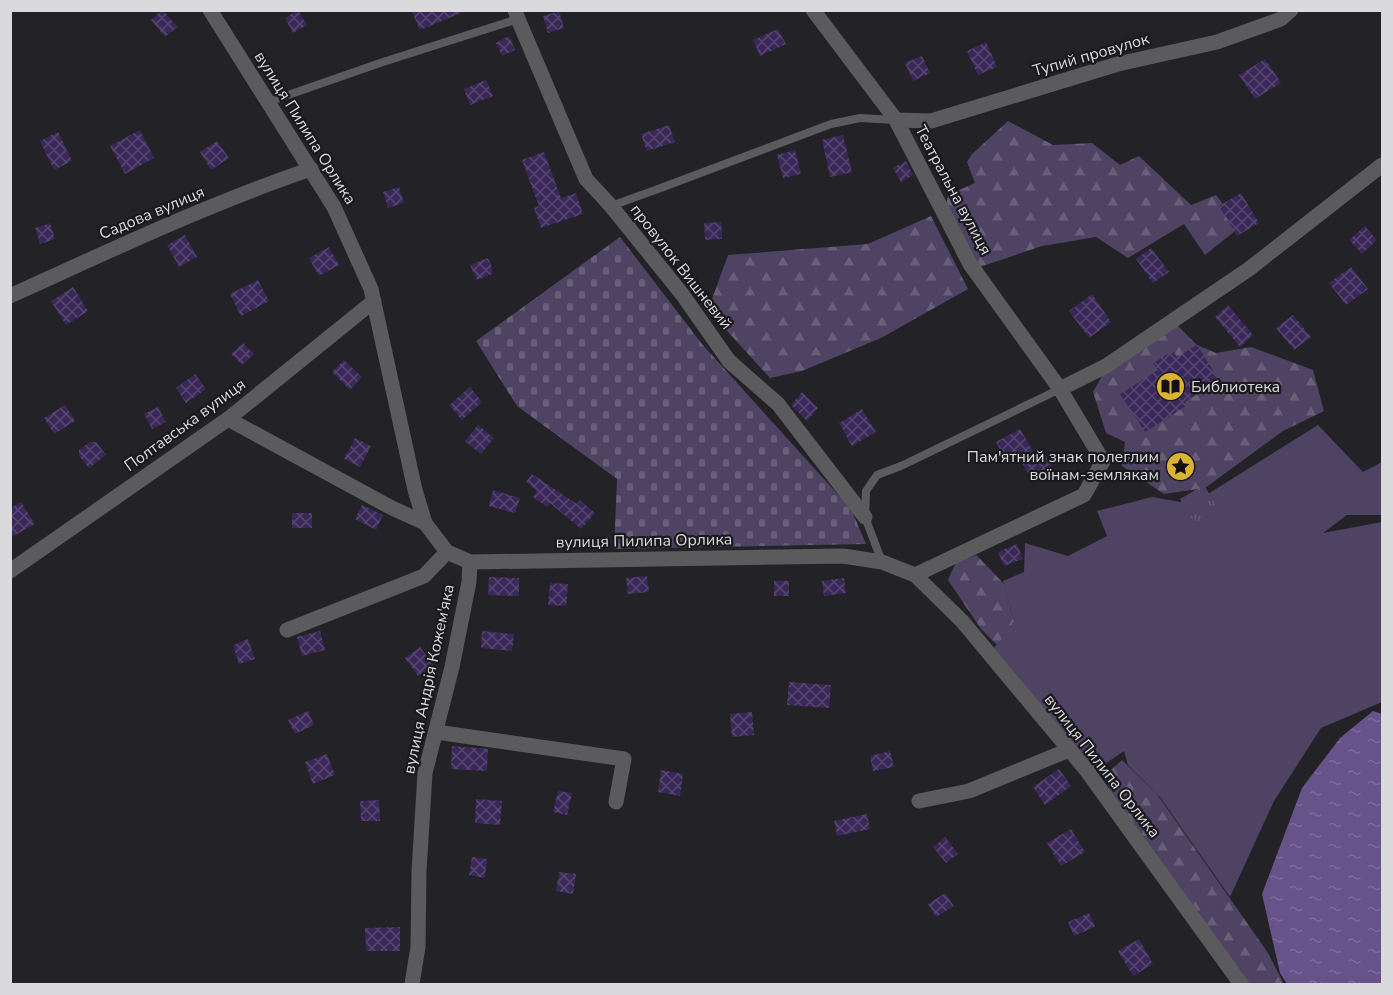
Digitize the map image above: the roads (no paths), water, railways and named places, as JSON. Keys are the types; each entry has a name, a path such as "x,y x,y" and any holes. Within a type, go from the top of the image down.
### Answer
{"street":[{"name":"вулиця Пилипа Орлика","path":"210,10 334,207 371,288 415,490 425,523 447,552 470,562 843,556 882,562 915,575 962,621 1087,771 1241,984"},
{"name":"Театральна вулиця","path":"813,10 896,120 970,264 1060,389 1103,461 1084,495 915,575"},
{"name":"Тупий провулок","path":"896,120 931,121 1118,64 1217,42 1281,19 1292,10"},
{"name":"провулок Вишневий","path":"516,15 586,179 682,294 729,361 778,404 865,517"},
{"path":"1060,389 1106,366 1249,269 1383,165"},
{"name":"Садова вулиця","path":"10,296 125,243 249,191 311,169"},
{"name":"Полтавська вулиця","path":"10,571 228,419 374,301"},
{"path":"228,419 392,508 425,523"},
{"path":"287,630 424,576 447,552"},
{"name":"вулиця Андрія Кожем'яка","path":"412,984 418,947 419,871 425,773 452,667 469,582 470,562"},
{"path":"436,732 624,759 616,802"},
{"path":"919,801 969,791 1069,750"}],"lane":[{"path":"268,102 516,15"},
{"path":"610,206 831,124 860,118 896,120"},
{"path":"882,562 865,517 866,491 877,475 901,466 1060,389"}],"water":[{"path":"1373,711 1382,714 1382,984 1287,984 1280,973 1262,894 1302,788 1340,738"}],"place":[{"name":"Библиотека","path":"1170,387"},
{"name":"Пам'ятний знак полеглим воїнам-землякам","path":"1180,466"}]}
